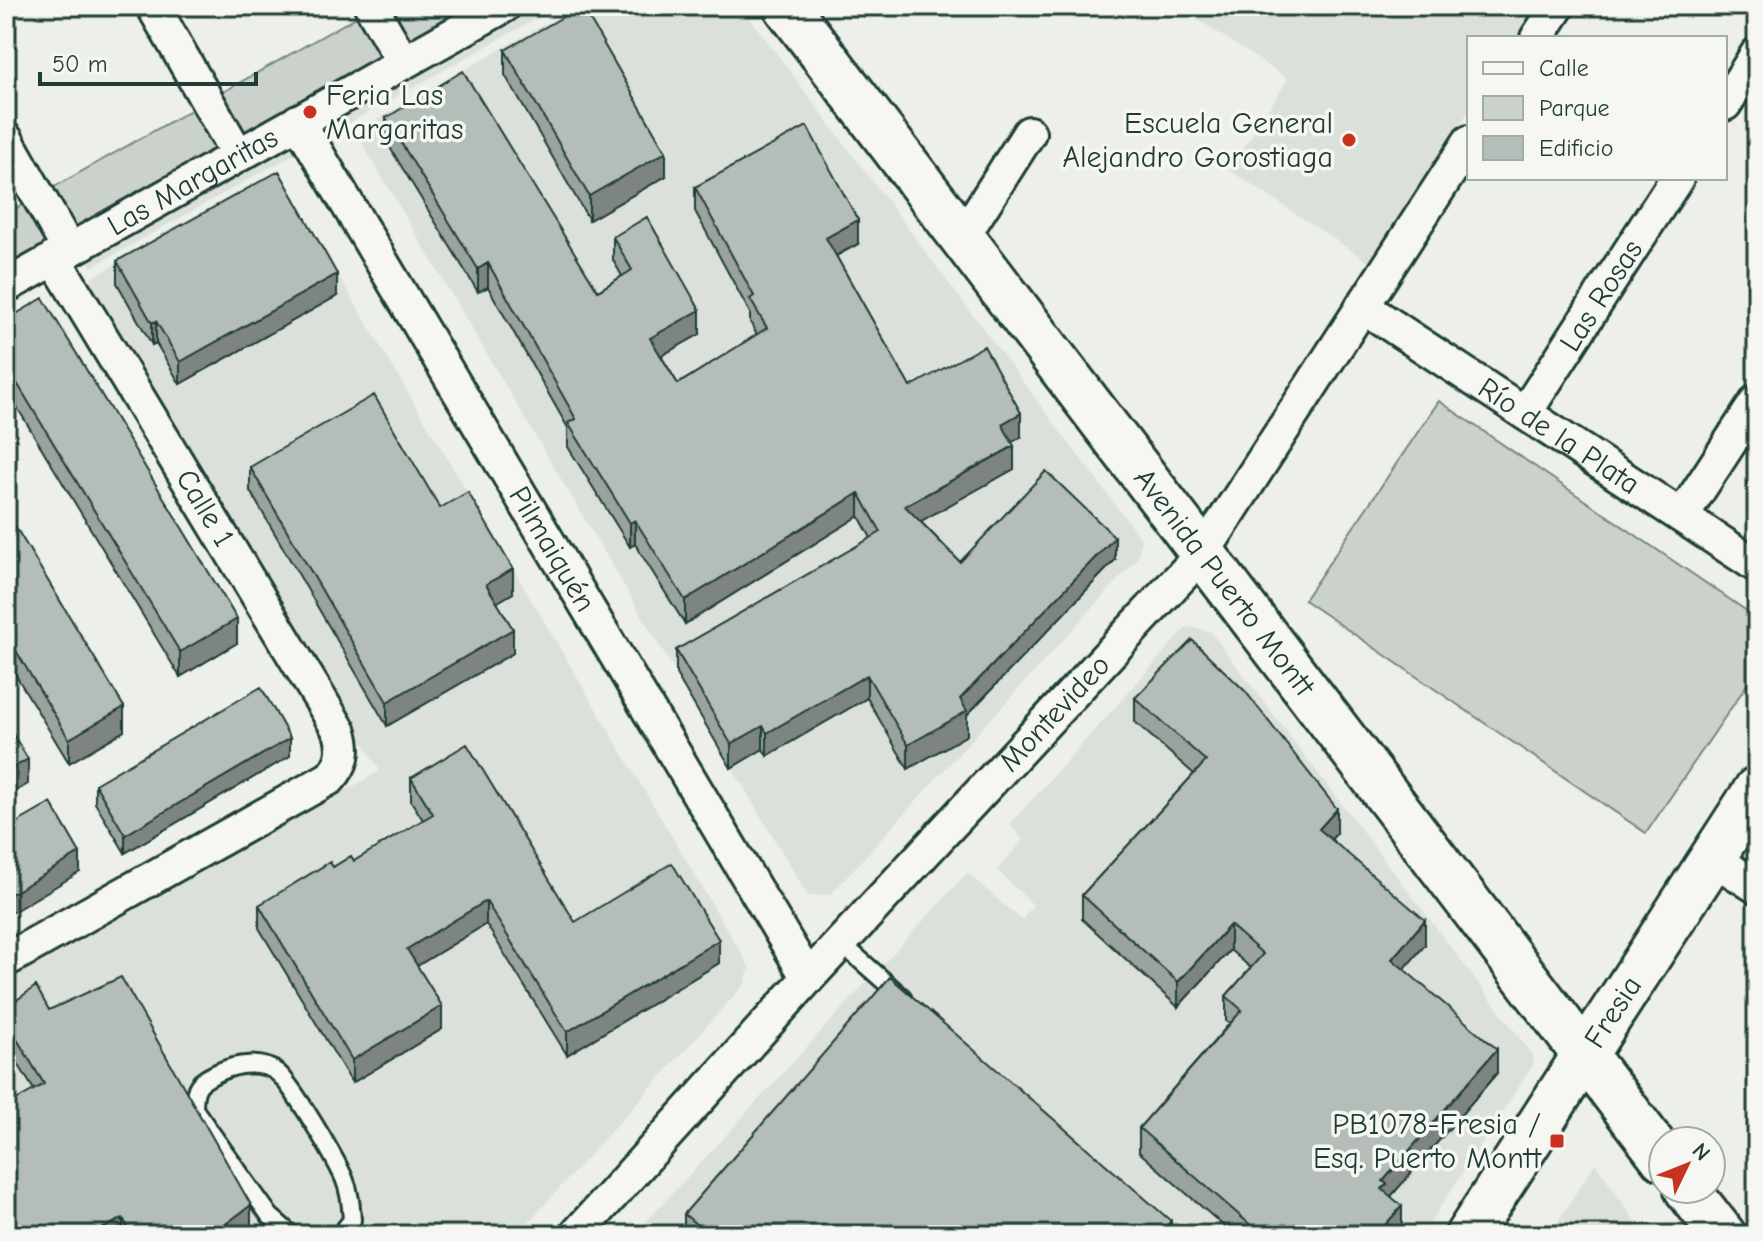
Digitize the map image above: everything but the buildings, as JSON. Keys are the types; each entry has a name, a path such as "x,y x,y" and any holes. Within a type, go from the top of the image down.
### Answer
{"street":[{"path":"153,6 238,155"},
{"path":"371,6 403,62"},
{"name":"Las Margaritas","path":"6,286 504,6"},
{"name":"Avenida Puerto Montt","path":"786,6 1647,1137"},
{"path":"1538,36 1558,6"},
{"path":"1727,101 1757,54"},
{"name":"Pilmaiquén","path":"298,121 808,978"},
{"path":"962,238 1029,133"},
{"name":"Calle 1","path":"6,139 62,254 340,732 344,752 337,770 322,783 6,960"},
{"name":"Montevideo","path":"576,1235 808,978 1203,553 1467,145"},
{"name":"Las Rosas","path":"1525,413 1676,180"},
{"name":"Río de la Plata","path":"1362,306 1757,566"},
{"path":"1682,516 1757,401"},
{"name":"Fresia","path":"1468,1235 1757,789"},
{"path":"1712,858 1757,887"},
{"path":"1700,1205 1723,1235"}],"lane":[{"path":"841,943 910,1004"},
{"path":"292,1235 270,1216 194,1109 194,1091 202,1080 231,1066 251,1064 275,1071 288,1085 344,1179 351,1201 352,1220 340,1235"}],"shaded area":[{"name":"Feria Las Margaritas","path":"439,6 559,6 92,267 64,219"},
{"path":"577,6 741,6 1141,539 1138,558 830,895 808,896 360,140 366,126"},
{"name":"Escuela General Alejandro Gorostiaga","path":"1177,6 1538,6 1518,36 1467,36 1467,114 1369,262 1229,170 1288,79"},
{"path":"264,180 283,182 750,968 744,985 517,1235 6,1235 6,981 380,771 88,280"},
{"path":"1187,627 1210,631 1533,1055 1533,1065 1422,1235 634,1235 967,873 1022,920 1033,905 997,870 1023,840 1010,824"},
{"path":"1595,1163 1645,1235 1549,1235"}],"green space":[{"path":"376,6 467,6 6,268 6,214"},
{"path":"1439,401 1757,618 1757,670 1646,833 1304,600"}],"place":[{"name":"Feria Las Margaritas","path":"310,112"},
{"name":"Escuela General Alejandro Gorostiaga","path":"1349,140"},
{"name":"PB1078-Fresia / Esq. Puerto Montt","path":"1557,1141"}]}
